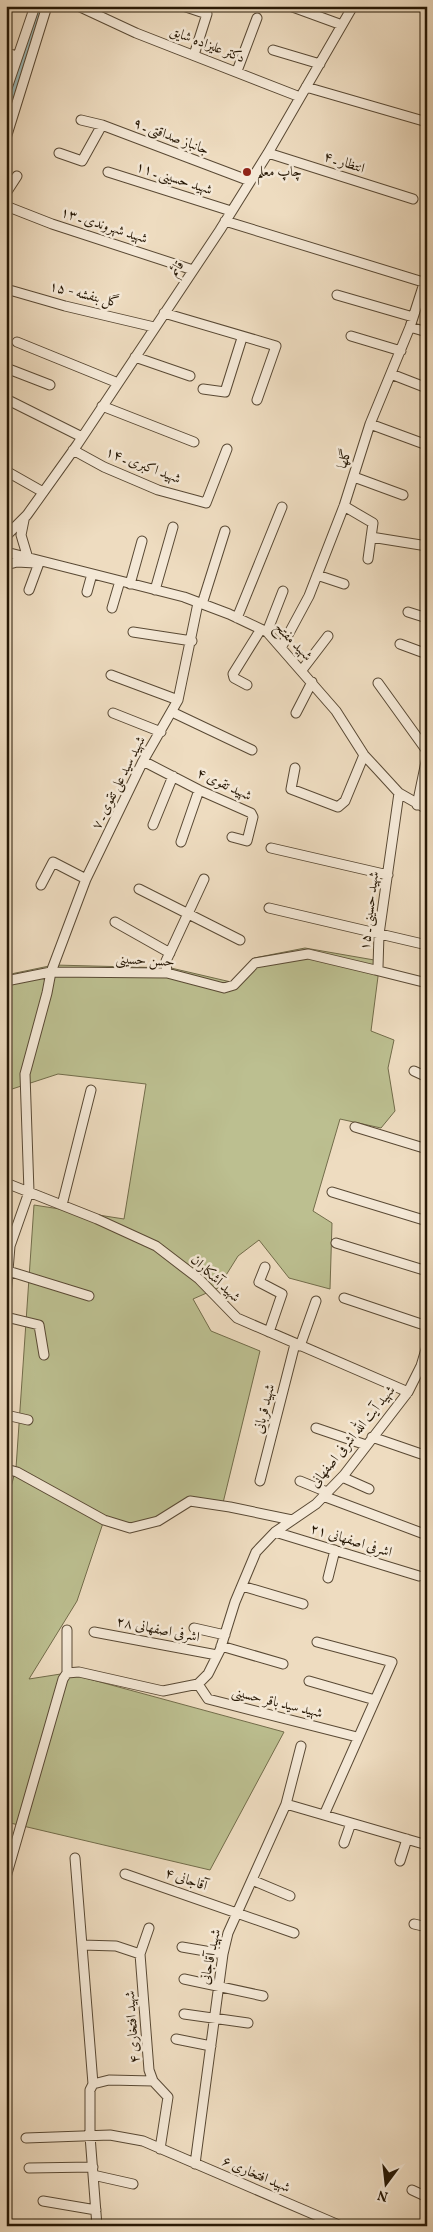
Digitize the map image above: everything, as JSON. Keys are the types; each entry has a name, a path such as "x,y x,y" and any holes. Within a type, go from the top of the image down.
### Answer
{"street":[{"path":"6,91 36,6"},
{"path":"6,138 47,6"},
{"name":"دکتر علیزاده شایق","path":"78,6 136,32 300,97"},
{"path":"183,6 207,14 194,55"},
{"path":"290,6 342,25"},
{"name":"قائم","path":"6,536 27,515 73,450 193,270 268,153 353,6"},
{"path":"237,71 257,18"},
{"path":"273,50 320,64"},
{"path":"6,53 18,56"},
{"path":"306,87 427,122"},
{"name":"جانباز صداقتی ـ ۹","path":"81,120 102,125 250,181"},
{"path":"59,153 82,161 102,125"},
{"name":"انتظار ـ ۴","path":"268,153 413,199"},
{"name":"شهید حسینی ـ ۱۱","path":"108,172 231,211"},
{"path":"6,193 17,176"},
{"name":"شهید شهروندی ـ ۱۳","path":"6,206 52,224 193,270"},
{"path":"225,221 328,253 425,278"},
{"name":"گلها","path":"281,648 309,596 344,506 370,424 401,351 425,278"},
{"name":"گل بنفشه - ۱۵","path":"6,289 65,306 154,327"},
{"path":"337,295 411,322 427,332"},
{"path":"164,313 242,338 276,346 257,400"},
{"path":"351,336 401,351"},
{"path":"203,389 225,392 242,338"},
{"path":"17,342 118,383"},
{"path":"134,357 190,376"},
{"path":"6,368 50,385"},
{"path":"391,374 427,388"},
{"path":"6,399 82,436"},
{"path":"102,406 194,442"},
{"path":"370,424 427,445"},
{"name":"شهید اکبری ـ ۱۴","path":"73,450 104,467 158,490 206,502 227,449"},
{"path":"6,471 43,492"},
{"path":"354,477 403,494"},
{"path":"344,506 373,523 368,558"},
{"path":"237,618 282,507"},
{"path":"27,515 21,535 21,542 27,555"},
{"path":"154,590 173,527"},
{"name":"شهید سید علی تقوی ـ ۷","path":"29,1192 25,1074 51,972 86,879 144,761 178,700 200,603 225,530"},
{"path":"371,538 427,546"},
{"path":"130,584 142,541"},
{"path":"6,552 27,555 57,565"},
{"path":"6,565 17,562 57,565"},
{"path":"29,590 39,563"},
{"name":"شهید مفتح","path":"57,565 200,603 264,630 302,670 336,711 364,755 399,793 427,809"},
{"path":"87,592 92,574"},
{"path":"317,575 344,584"},
{"path":"112,608 120,581"},
{"path":"247,685 234,678 233,674 264,630 282,592"},
{"path":"408,612 427,618"},
{"path":"133,632 192,641"},
{"path":"302,670 328,636"},
{"path":"400,644 427,654"},
{"path":"111,675 178,700"},
{"path":"296,714 312,682"},
{"path":"378,682 427,751"},
{"path":"172,712 252,750"},
{"path":"112,713 161,732"},
{"path":"295,768 291,789 338,807 345,801 364,755"},
{"path":"417,805 427,757"},
{"name":"شهید تقوی ۴","path":"144,761 199,790 251,813 253,817 247,841 232,837"},
{"path":"153,826 173,776"},
{"path":"181,842 199,790"},
{"name":"شهید حسینی ـ ۱۵","path":"255,963 308,954 375,970 378,967 379,934 399,793"},
{"path":"271,848 388,875"},
{"path":"41,885 53,862 86,879"},
{"path":"167,973 166,961 204,879"},
{"path":"139,889 187,915 240,940"},
{"path":"269,908 427,945"},
{"path":"115,922 170,953"},
{"name":"حسن حسینی","path":"6,981 51,972 167,973 224,988 234,985 255,963"},
{"path":"375,970 427,983"},
{"path":"414,1071 427,1077"},
{"path":"62,1205 91,1090"},
{"path":"355,1127 427,1149"},
{"name":"شهید آشکاران","path":"6,1183 156,1246 199,1279 237,1318 408,1392"},
{"path":"6,1295 8,1246 29,1192"},
{"path":"332,1192 427,1221"},
{"path":"336,1243 427,1272"},
{"path":"265,1267 259,1282 282,1294 269,1332"},
{"path":"8,1271 89,1296"},
{"path":"344,1298 427,1326"},
{"name":"شهید قربانی","path":"260,1481 298,1345 316,1301"},
{"path":"6,1317 39,1324 44,1355"},
{"name":"شهید آیت الله اشرفی اصفهانی","path":"198,1684 208,1674 219,1651 256,1552 275,1532 316,1504 342,1477 408,1392 424,1366 427,1346"},
{"path":"6,1415 28,1420"},
{"path":"316,1428 427,1456"},
{"path":"6,1469 17,1472 104,1520 130,1528 158,1520 190,1502 230,1507 292,1520"},
{"path":"342,1477 369,1489"},
{"path":"300,1481 325,1494 427,1535"},
{"name":"اشرفی اصفهانی ۲۱","path":"275,1532 418,1576"},
{"path":"328,1578 335,1550"},
{"path":"242,1586 303,1604"},
{"path":"194,1628 225,1635"},
{"path":"6,1876 62,1681 67,1673 67,1630"},
{"name":"اشرفی اصفهانی ۲۸","path":"94,1632 219,1651 283,1664"},
{"path":"317,1642 392,1662 357,1737 324,1816"},
{"path":"67,1673 79,1672 163,1691 198,1684"},
{"path":"309,1681 375,1700"},
{"name":"شهید سید باقر حسینی","path":"198,1684 208,1699 357,1737"},
{"name":"شهید آقاجانی","path":"195,2164 223,1954 228,1933 286,1804 301,1746"},
{"path":"286,1804 427,1844"},
{"path":"344,1843 351,1823"},
{"path":"400,1861 407,1839"},
{"path":"75,1858 93,2084 90,2090 90,2136 96,2226"},
{"name":"آقاجانی ۴","path":"125,1874 294,1933"},
{"path":"252,1880 290,1896"},
{"path":"414,1924 427,1927"},
{"name":"شهید افتخاری ۴","path":"149,1928 140,1954 149,2070 153,2081 168,2096 160,2149"},
{"path":"82,1945 116,1946 140,1954"},
{"path":"182,1947 223,1954"},
{"path":"184,1979 263,1996"},
{"path":"184,2014 248,2022"},
{"path":"176,2039 211,2046"},
{"path":"93,2084 109,2080 153,2081"},
{"name":"شهید افتخاری ۶","path":"26,2138 126,2136 341,2226"},
{"path":"29,2168 93,2171 133,2184"},
{"path":"412,2190 427,2197"},
{"path":"43,2201 96,2210"}],"green space":[{"path":"305,948 380,961 371,1031 394,1040 388,1068 395,1111 381,1128 340,1119 313,1211 332,1223 330,1289 289,1278 259,1240 238,1256 218,1288 193,1299 211,1331 260,1351 222,1507 190,1501 163,1519 130,1528 104,1520 77,1601 29,1679 67,1673 284,1732 210,1870 6,1822 6,1506 16,1468 34,1205 124,1219 146,1084 58,1074 6,1091 6,975 54,965 171,968 231,982 254,958"}],"waterway":[{"path":"6,111 40,6"}],"place":[{"name":"چاپ معلم","path":"247,172"}]}
